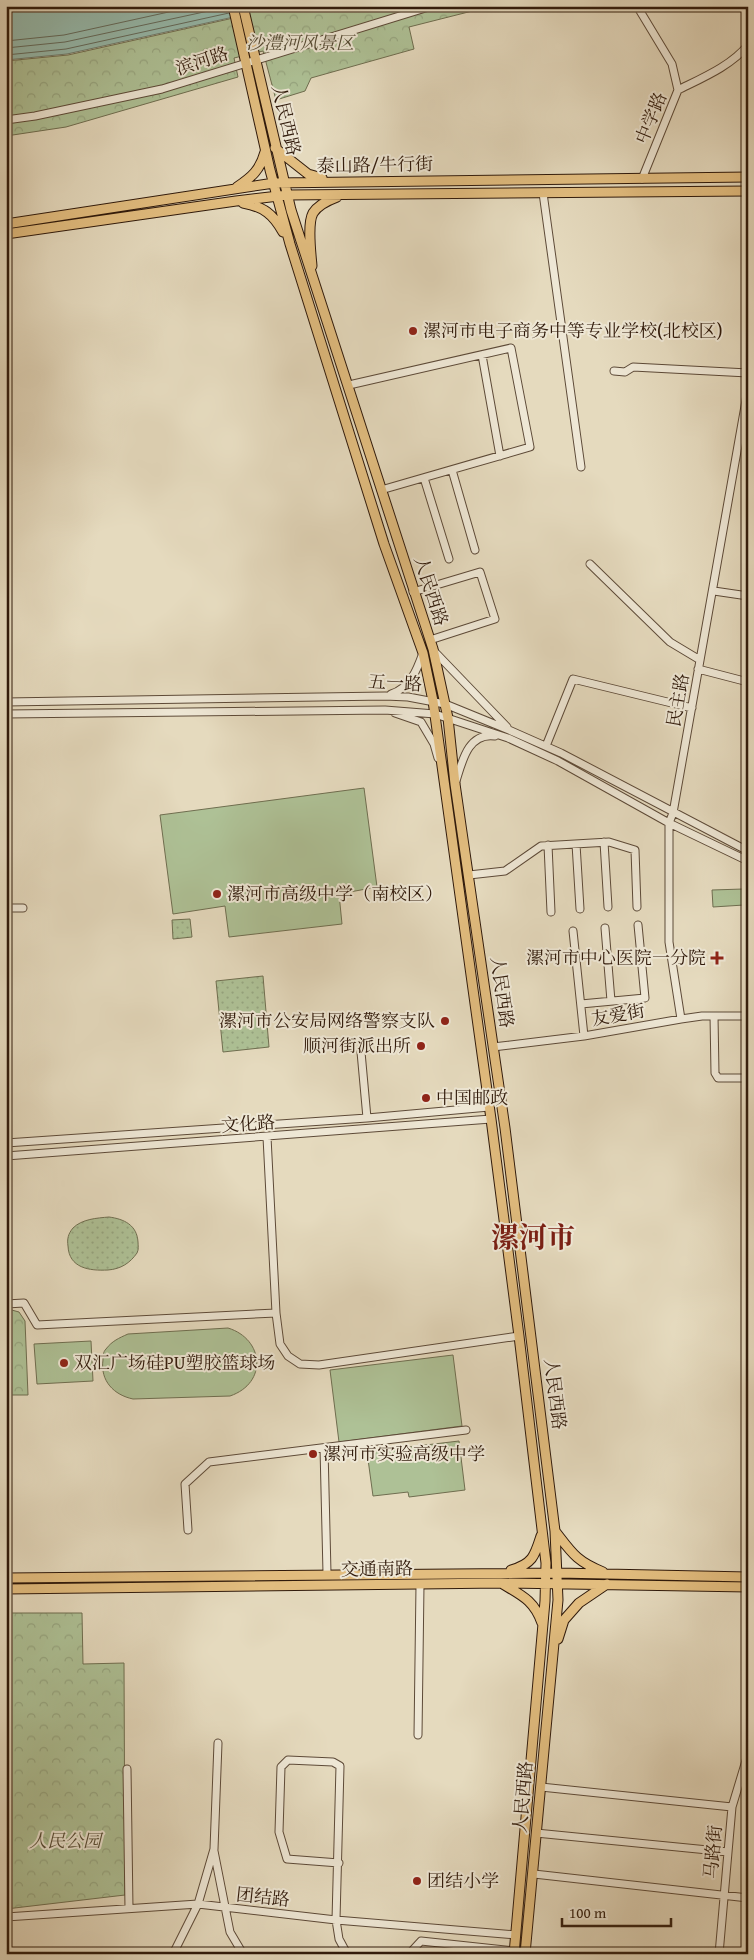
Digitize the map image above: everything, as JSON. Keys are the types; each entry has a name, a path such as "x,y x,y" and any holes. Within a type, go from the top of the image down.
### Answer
{"main road":[{"path":"233,6 251,61"},
{"path":"243,6 251,61"},
{"name":"人民西路","path":"251,61 287,195 312,278 431,645 448,718 455,784 505,1128 555,1530 558,1573 534,1874 525,1954"},
{"name":"人民西路","path":"251,61 265,149 290,244 384,544 423,653 433,701 491,1119 543,1531 546,1573 514,1952"},
{"path":"275,148 308,174 339,181"},
{"path":"235,189 251,178 257,171 262,164 265,149"},
{"name":"泰山路/牛行街","path":"6,224 274,183 748,177"},
{"name":"泰山路/牛行街","path":"6,234 287,195 748,191"},
{"path":"312,278 311,224 313,213 329,200 342,195"},
{"path":"236,201 258,207 275,217 290,244"},
{"path":"555,1530 584,1564 608,1574"},
{"path":"500,1573 529,1563 535,1554 543,1531"},
{"name":"交通南路","path":"6,1578 327,1573 558,1573 748,1577"},
{"path":"501,1583 530,1602 537,1610 543,1626"},
{"name":"交通南路","path":"6,1589 501,1583 748,1587"},
{"path":"552,1656 564,1620 579,1603 607,1584"}],"street":[{"name":"滨河路","path":"6,120 35,116 162,89 432,6"},
{"path":"637,6 672,64 678,90"},
{"name":"中学路","path":"642,179 678,90 744,55 748,45"},
{"path":"543,193 581,467"},
{"path":"348,385 511,348 530,447 381,490"},
{"path":"482,355 500,456"},
{"path":"614,371 625,372 633,367 748,373"},
{"name":"民主路","path":"681,1019 670,942 670,824 714,591 748,389"},
{"path":"452,470 476,550"},
{"path":"424,478 449,559"},
{"path":"590,564 670,642 700,660"},
{"path":"413,592 480,572 495,619 431,645 509,730"},
{"path":"714,591 748,596"},
{"path":"386,696 400,691 412,678 423,653"},
{"path":"698,669 748,682"},
{"path":"546,746 573,678 692,708"},
{"name":"五一路","path":"6,702 386,696 433,701 445,704 561,753 748,851"},
{"path":"385,710 420,722 434,744 442,774"},
{"name":"五一路","path":"6,714 385,710 434,714 508,738 558,761 670,824 748,862"},
{"path":"455,784 466,750 473,742 481,737 508,738"},
{"path":"469,875 505,871 541,846 604,842 635,850 637,907"},
{"path":"604,842 608,907"},
{"path":"576,844 580,909"},
{"path":"548,845 552,912"},
{"path":"6,908 23,908"},
{"path":"581,1004 645,998 638,925"},
{"path":"605,928 611,1001"},
{"path":"573,931 584,1036"},
{"path":"714,1016 715,1073 718,1078 748,1078"},
{"name":"友爱街","path":"493,1047 584,1036 681,1019 714,1016 748,1016"},
{"path":"362,1052 367,1118"},
{"name":"文化路","path":"6,1143 367,1118 489,1107"},
{"path":"477,1108 478,1120"},
{"name":"文化路","path":"6,1156 267,1138 491,1119"},
{"path":"267,1138 276,1313 280,1344 288,1356 300,1364 311,1366 519,1336"},
{"path":"6,1304 24,1304 37,1325 276,1313"},
{"path":"188,1530 185,1484 209,1462 466,1430"},
{"path":"324,1448 327,1573"},
{"path":"418,1734 420,1584"},
{"path":"218,1743 214,1848 230,1932 243,1954"},
{"name":"马路街","path":"718,1954 732,1807 748,1754"},
{"path":"339,1863 288,1859 279,1832 281,1767 288,1760 333,1762 340,1766 339,1863 336,1920 339,1939 346,1952 351,1954"},
{"path":"127,1769 129,1908"},
{"path":"540,1787 732,1807"},
{"path":"536,1833 728,1852"},
{"path":"173,1954 198,1904 214,1848"},
{"path":"534,1874 748,1898"},
{"name":"团结路","path":"6,1917 198,1904 336,1920 516,1935"},
{"path":"409,1954 421,1941 471,1950 514,1952"}],"green space":[{"name":"沙澧河风景区","path":"258,6 492,6 409,27 414,49 311,78 305,91 276,100 263,51 234,58 238,77 66,127 6,136 6,61 68,55 229,19"},
{"path":"364,788 377,887 339,894 342,924 229,937 225,906 173,914 160,815"},
{"path":"743,889 744,905 713,907 712,890"},
{"path":"190,919 192,937 173,939 172,920"},
{"path":"263,976 269,1047 223,1052 216,981"},
{"path":"109,1217 125,1221 132,1227 137,1236 137,1253 125,1265 113,1269 94,1270 76,1264 69,1253 68,1237 71,1230 85,1221"},
{"path":"8,1309 19,1312 25,1321 28,1395 6,1395 6,1316 9,1316"},
{"path":"228,1328 249,1341 257,1361 256,1372 251,1381 242,1390 230,1396 133,1399 114,1390 106,1381 103,1368 104,1351 113,1342 128,1334"},
{"name":"双汇广场硅PU塑胶篮球场","path":"91,1341 93,1381 37,1384 34,1344"},
{"path":"453,1355 462,1426 339,1442 330,1370"},
{"path":"459,1441 465,1490 409,1497 408,1492 373,1496 367,1452"},
{"name":"人民公园","path":"6,1613 82,1613 83,1664 124,1663 125,1895 6,1909"}],"water":[{"path":"6,6 256,6 229,18 67,54 6,60"}],"place":[{"name":"漯河市电子商务中等专业学校(北校区)","path":"413,331"},
{"name":"漯河市高级中学（南校区）","path":"217,894"},
{"name":"漯河市中心医院一分院","path":"717,958"},
{"name":"漯河市公安局网络警察支队","path":"445,1021"},
{"name":"顺河街派出所","path":"421,1046"},
{"name":"中国邮政","path":"426,1098"},
{"name":"双汇广场硅PU塑胶篮球场","path":"64,1363"},
{"name":"漯河市实验高级中学","path":"313,1454"},
{"name":"团结小学","path":"417,1881"}],"district":[{"name":"漯河市","path":"533,1237"}]}
